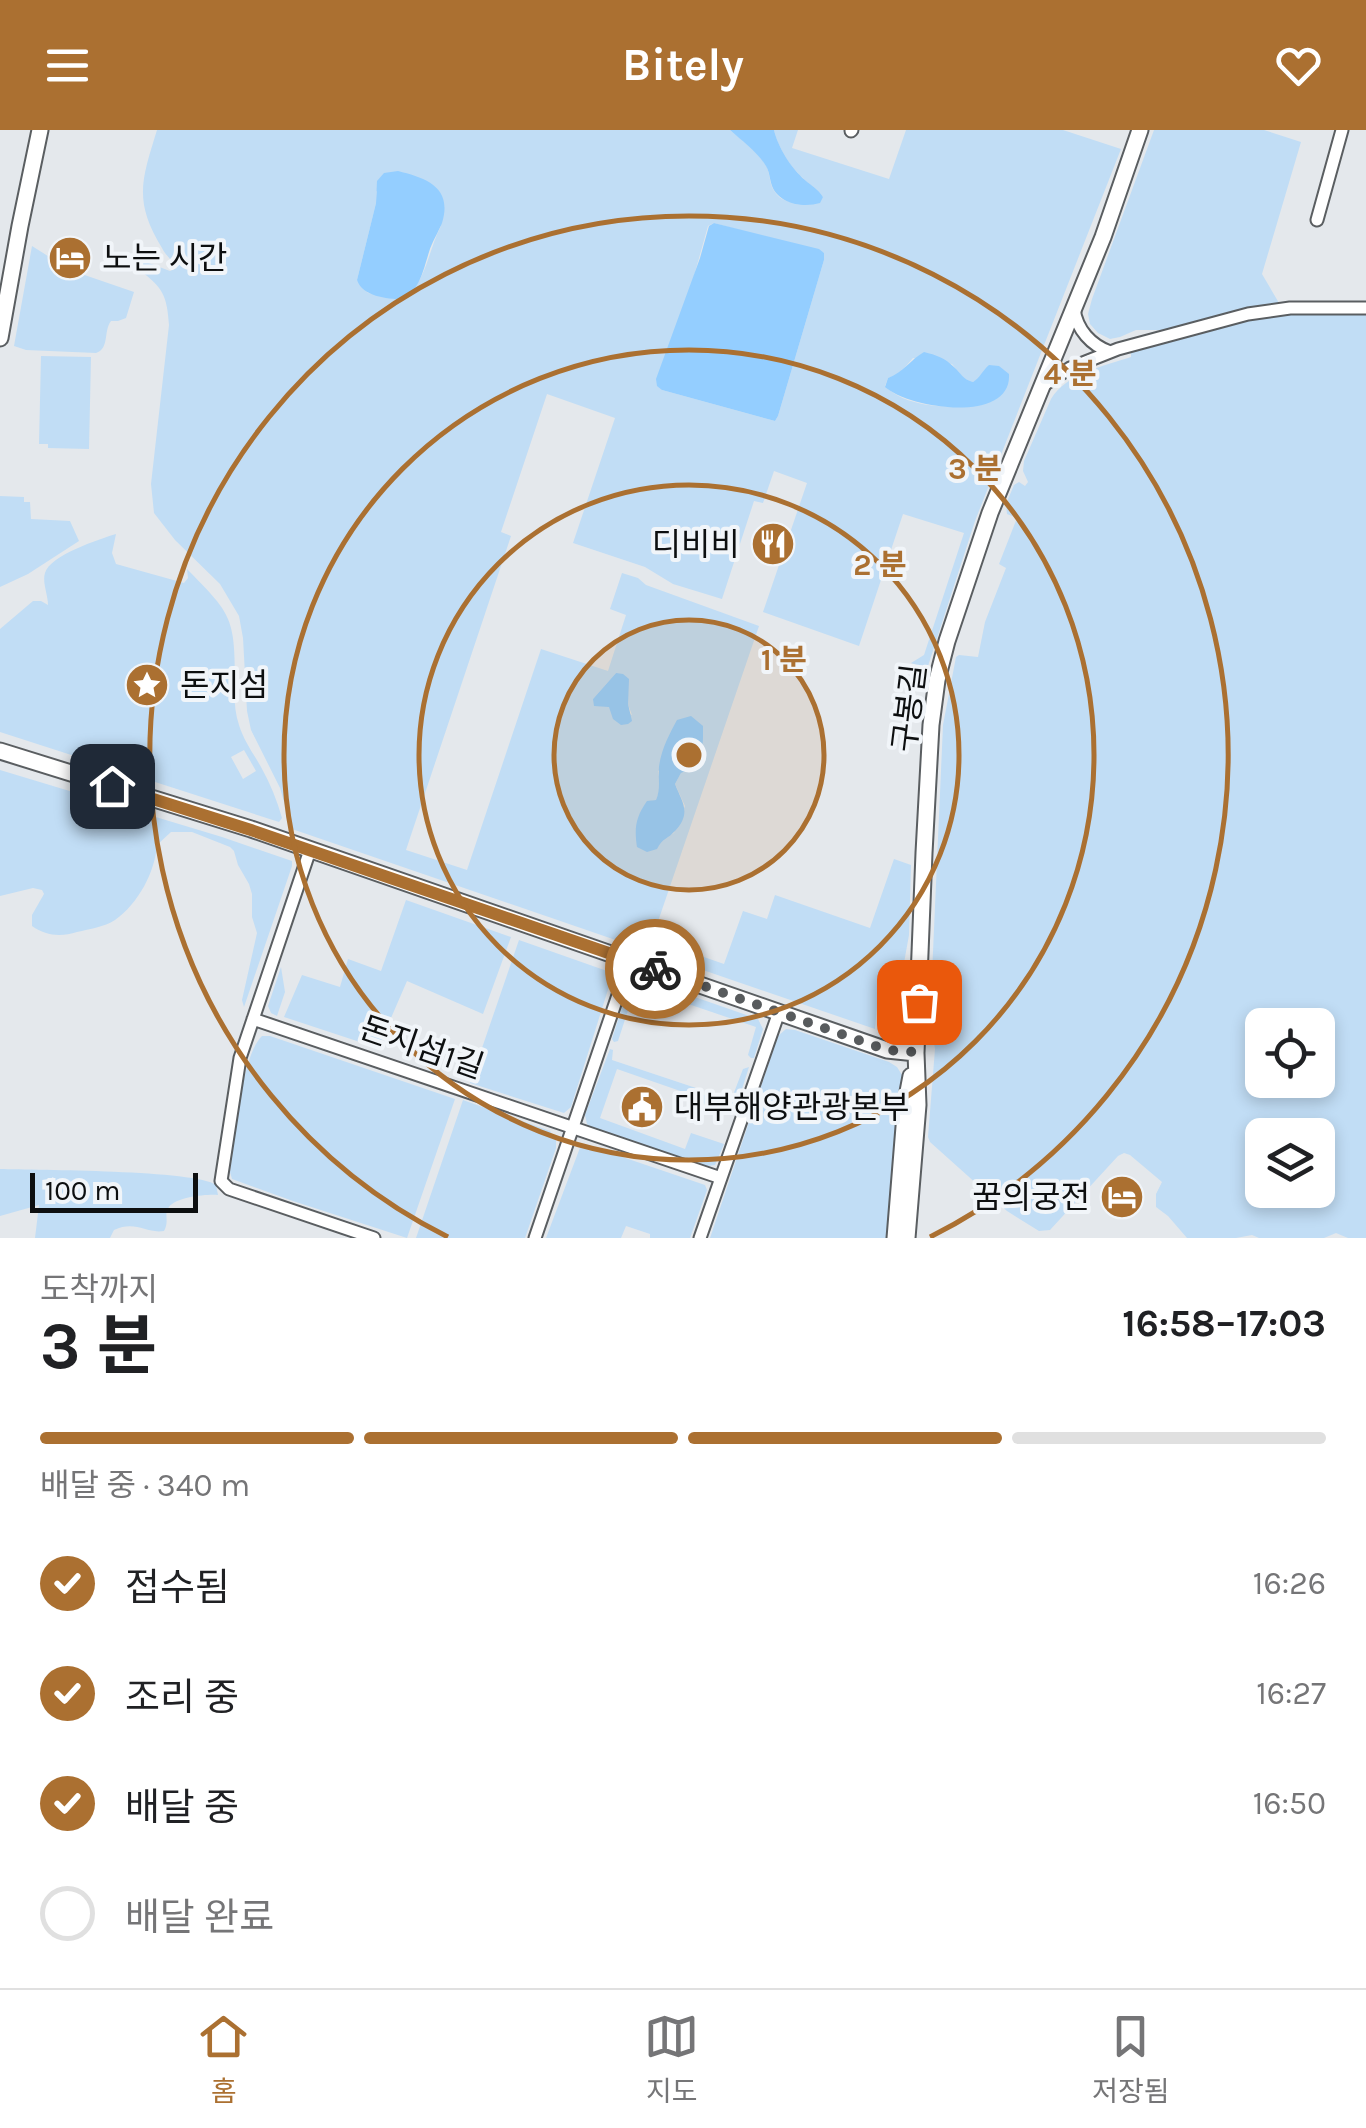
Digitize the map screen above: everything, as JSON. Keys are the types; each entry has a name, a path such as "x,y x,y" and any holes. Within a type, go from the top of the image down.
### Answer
{"street":[{"path":"0,338 40,130"},
{"name":"구봉길","path":"907,1238 918,1105 916,1052 925,821 937,680 990,514 1103,237 1140,130"},
{"path":"1317,220 1342,130"},
{"path":"1040,388 1061,372 1110,352 1262,310 1366,308"},
{"path":"1074,309 1084,334 1110,352"},
{"path":"0,752 185,808 887,1050 916,1052"},
{"path":"310,850 236,1076 221,1182 228,1188 374,1238"},
{"path":"535,1238 630,960"},
{"path":"700,1238 778,1012"},
{"name":"돈지섬1길","path":"253,1019 721,1178"},
{"name":"구봉길","path":"895,1238 906,1102 916,1052"}],"shaded area":[{"path":"157,130 730,130 767,167 776,194 794,202 823,197 790,164 774,130 798,130 792,148 889,179 906,130 1063,130 1121,149 975,521 928,666 911,663 924,655 964,533 903,514 859,646 763,612 807,483 774,471 763,503 754,501 722,599 673,584 645,567 573,543 615,418 547,394 501,532 511,536 406,850 467,870 541,649 608,671 626,615 610,609 622,573 638,578 646,585 759,626 652,939 724,964 743,911 767,919 775,895 870,928 894,859 911,865 902,1002 878,996 875,1029 292,829 280,788 251,730 239,616 220,584 175,540 154,513 151,484 169,325 162,293 139,270 139,264 146,262 170,271 177,268 153,231 144,203 144,176","holes":["376,191 441,226 421,276 402,300 368,293 357,280","714,223 824,253 775,421 662,390 708,226","913,358 952,364 965,380 973,382 980,378 970,407 948,407 914,402 894,393 885,386 888,378 899,374","616,673 632,715 593,699","703,743 691,770 681,773 675,784 685,806 674,833 662,839 647,802 656,800 661,787 658,771"]},
{"path":"1154,130 1264,130 1301,142 1262,274 1279,303 1173,330 1136,330 1110,339 1090,324 1088,314"},
{"path":"32,246 70,270 134,292 126,318 111,321 100,351 26,350 14,346"},
{"path":"1366,312 1366,1238 1336,1233 1324,1238 1187,1238 1156,1207 1156,1194 1162,1182 1124,1153 1050,1230 1039,1231 1007,1211 928,1137 935,1049 930,1020 943,725 956,657 978,657 985,622 1006,568 999,564 1017,518 1007,514 1006,504 1014,485 1019,482 1025,486 1028,482 1024,461 1058,390 1087,372 1131,357 1131,352 1258,317"},
{"path":"41,356 91,357 89,449 48,448 48,444 39,444"},
{"path":"0,496 24,497 24,502 30,502 31,519 70,521 79,541 0,587"},
{"path":"116,534 112,553 116,564 184,583 187,569 227,617 234,641 237,719 273,792 282,818 279,822 0,732 0,629 33,601 48,605 44,577 56,560","holes":["244,750 256,771 243,779 231,757"]},
{"path":"0,770 292,861 244,1007 242,1000 257,933 249,884 230,847 192,832 171,832 157,845 144,887 115,920 65,935 43,932 32,926 42,890 33,888 0,896"},
{"path":"406,900 511,937 483,1014 407,981 378,1048 284,1017 302,975 340,987 348,959 381,971"},
{"path":"519,940 607,971 612,977 571,1107 564,1113 470,1083"},
{"path":"281,967 285,992 277,1016 268,1006"},
{"path":"640,978 758,1019 763,1029 754,1058 748,1055 756,1027 641,988 634,992 618,1041 614,1042 629,986"},
{"path":"786,1029 889,1062 902,1075 890,1238 710,1238 778,1036"},
{"path":"262,1036 455,1099 407,1238 232,1179 244,1080"},
{"path":"610,1049 612,1060 730,1103 743,1069 749,1067 734,1114 617,1069 600,1118 685,1149 691,1133 724,1144 715,1165 708,1166 587,1124 585,1115"},
{"path":"463,1100 550,1131 556,1139 525,1238 416,1238"},
{"path":"581,1145 705,1185 707,1190 690,1238 650,1238 650,1234 626,1226 621,1238 546,1238"},
{"path":"0,1169 179,1176 216,1185 218,1195 192,1197 173,1204 167,1210 164,1231 129,1226 114,1230 110,1238 35,1238 39,1205 0,1216"}],"water":[{"path":"730,130 774,130 790,163 823,197 820,203 799,205 780,197 764,163"},
{"path":"398,171 435,186 444,201 442,223 420,279 403,300 370,293 357,280 376,203 377,181 384,173"},
{"path":"714,223 824,253 775,421 657,386 656,379 709,226"},
{"path":"924,352 944,359 973,382 989,365 999,366 1009,374 1006,390 978,406 958,407 915,401 885,387 888,378"},
{"path":"616,673 629,679 632,721 628,724 621,725 613,719 609,707 594,706 593,699"},
{"path":"691,716 703,726 703,742 698,761 681,773 675,784 684,808 683,819 657,849 647,852 637,847 638,817 647,801 656,800 660,761 677,720"}],"way so far":[{"path":"655,969 887,1050 916,1052 919,1002"}],"place":[{"name":"노는 시간","path":"70,258"},
{"name":"디비비","path":"773,544"},
{"name":"돈지섬","path":"147,685"},
{"name":"대부해양관광본부","path":"642,1107"},
{"name":"꿈의궁전","path":"1122,1197"}],"route":[{"path":"112,786 655,969"}]}
